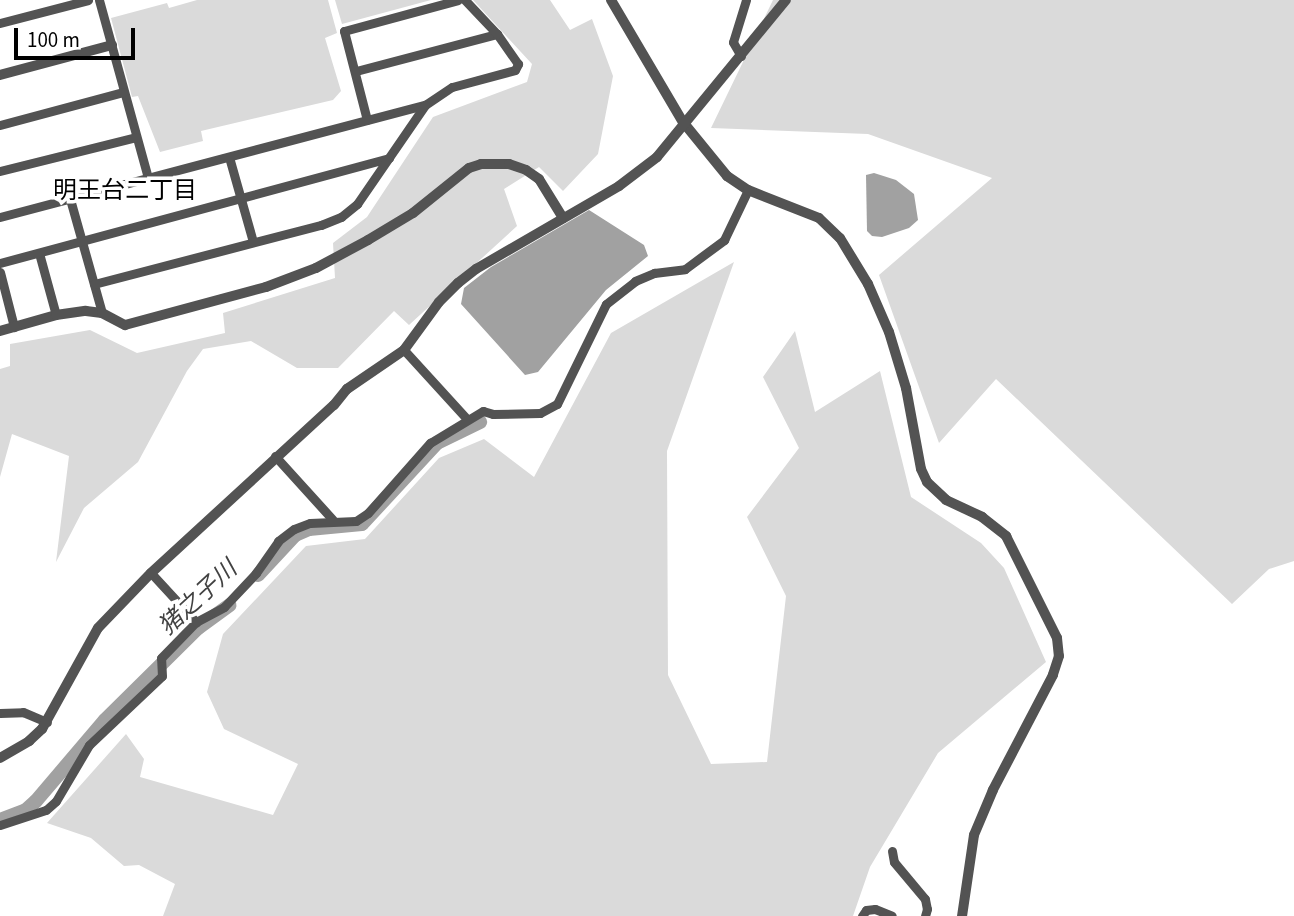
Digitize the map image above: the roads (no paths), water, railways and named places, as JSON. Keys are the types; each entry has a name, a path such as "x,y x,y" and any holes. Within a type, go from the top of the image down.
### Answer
{"street":[{"path":"0,23 88,0"},
{"path":"99,0 148,178"},
{"path":"367,120 344,30 458,0"},
{"path":"0,217 425,105 452,87 515,70 517,64 498,34 466,0"},
{"path":"611,0 683,122 727,176 748,190 819,218 839,238 868,284 889,332 906,388 921,469 928,482 946,499 982,517 1006,536 1057,638 1059,656 1054,675 993,790 974,835 962,916"},
{"path":"741,56 733,42 746,0"},
{"path":"0,758 29,741 47,722 98,628 151,573 275,456 334,405 359,378 404,350 439,302 475,269 640,172 657,157 683,122 786,0"},
{"path":"356,71 498,34"},
{"path":"0,75 112,45"},
{"path":"0,125 123,92"},
{"path":"94,284 321,225 341,217 357,204 425,105"},
{"path":"0,171 136,137"},
{"path":"229,156 253,242"},
{"path":"0,263 389,158"},
{"path":"0,331 56,315 86,311 102,313 125,325 267,287 316,268 413,213 469,169 481,164 509,164 539,178 563,218"},
{"path":"0,825 46,810 56,801 89,745 162,676 160,666 196,622 225,607 278,541 294,529 333,520 356,521 368,513 430,443 482,411 493,414 540,413 557,404 606,304 635,281 654,272 685,269 724,240 748,190"},
{"path":"70,198 102,313"},
{"path":"39,253 56,315"},
{"path":"0,272 14,327"},
{"path":"404,350 467,419"},
{"path":"275,456 333,520"},
{"path":"151,573 196,622"},
{"path":"0,713 23,712 47,722"},
{"path":"892,851 894,862 925,899 925,916"},
{"path":"862,916 866,910 875,909 892,916"}],"waterway":[{"name":"猪之子川","path":"258,575 295,535 309,529 362,524 437,443 480,422"},
{"name":"猪之子川","path":"0,820 26,810 36,801 105,720 198,628 230,605"}],"district":[{"name":"明王台二丁目","path":"125,191"}]}
